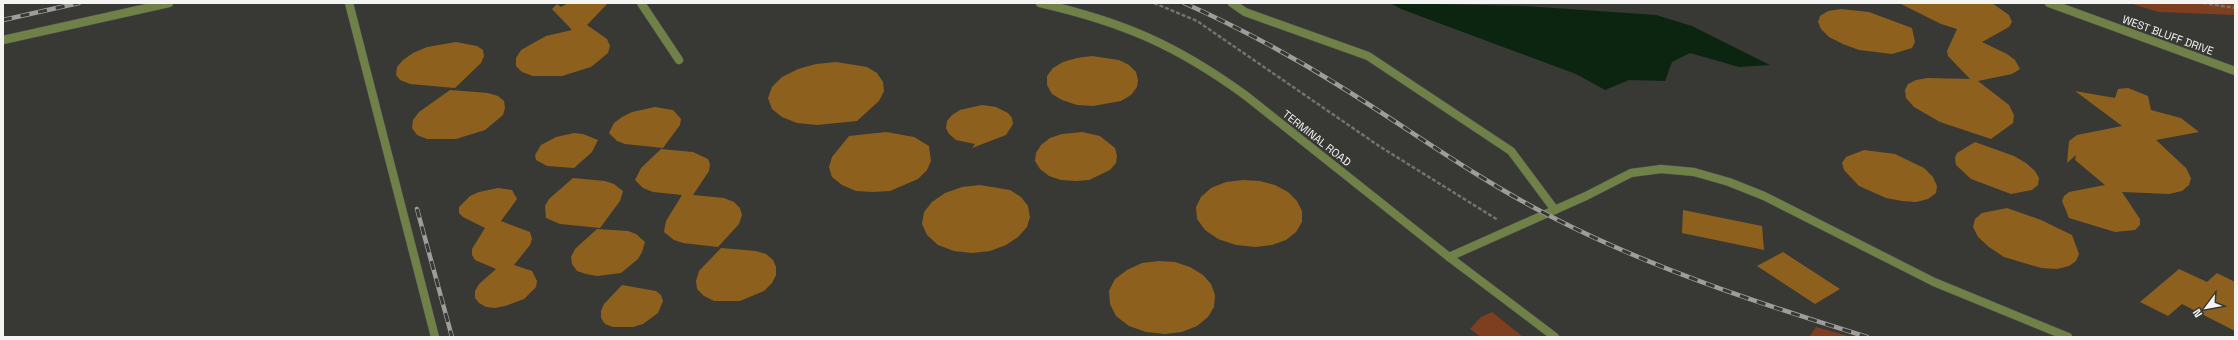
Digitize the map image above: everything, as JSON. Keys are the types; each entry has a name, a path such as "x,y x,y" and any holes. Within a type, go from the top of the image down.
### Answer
{"street":[{"path":"3,40 170,3"},
{"path":"350,3 435,337"},
{"path":"642,3 679,60"},
{"name":"TERMINAL ROAD","path":"1040,3 1134,31 1172,48 1210,70 1245,94 1449,257 1555,337"},
{"path":"1232,3 1245,12 1368,56 1511,152 1556,210"},
{"name":"WEST BLUFF DRIVE","path":"2049,3 2235,71"},
{"path":"1449,257 1556,210 1630,173 1674,169 1701,172 1730,181 1763,196 1892,262 1944,286 2068,337"}],"path":[{"path":"1154,3 1197,20 1379,146 1512,229"},
{"path":"2203,3 2235,8"}],"shaded area":[{"path":"1390,3 1525,6 1656,15 1692,26 1770,65 1739,67 1690,53 1672,62 1665,81 1629,80 1605,90 1576,74 1401,9"},
{"path":"2129,3 2235,3 2235,15 2159,12"},
{"path":"1492,312 1523,337 1481,337 1470,329 1481,317"},
{"path":"1816,327 1852,337 1809,337"}],"building":[{"path":"568,3 608,3 587,25 607,39 610,46 608,53 591,67 562,76 533,76 522,72 516,66 516,58 521,50 546,36 572,30 552,9 557,4 561,7"},
{"path":"1899,3 1992,3 2009,15 2012,22 2009,27 1982,42 2007,54 2015,60 2020,69 2012,74 1978,81 2009,105 2014,115 2013,123 1991,139 1940,122 1914,107 1906,98 1905,90 1908,84 1916,80 1928,78 1970,79 1948,56 1947,51 1957,29 1941,24"},
{"path":"1841,9 1869,12 1912,28 1915,42 1912,48 1892,54 1859,50 1843,44 1829,37 1821,29 1818,22 1820,16 1828,11"},
{"path":"456,42 477,46 483,50 484,56 481,63 455,88 410,84 400,80 396,75 397,67 403,60 413,53 427,47"},
{"path":"1092,56 1119,60 1129,65 1136,72 1138,80 1137,87 1131,95 1121,101 1093,106 1077,105 1062,100 1052,94 1047,85 1047,76 1053,68 1063,62"},
{"path":"836,62 867,67 877,73 883,82 884,91 879,101 857,121 817,125 797,123 782,117 772,109 768,98 772,87 782,77 798,69 816,64"},
{"path":"2128,88 2148,96 2151,110 2181,118 2199,132 2156,140 2186,168 2191,178 2189,185 2182,191 2169,194 2122,192 2140,219 2140,225 2135,230 2115,232 2069,218 2062,201 2064,196 2069,192 2105,185 2075,160 2076,155 2067,163 2069,141 2077,135 2122,126 2075,91 2115,98 2118,89"},
{"path":"450,90 488,93 498,96 504,101 505,108 503,115 485,130 456,139 427,139 417,135 412,128 413,120 419,112"},
{"path":"982,105 996,107 1008,113 1012,118 1013,124 1006,135 972,148 975,144 956,140 949,134 946,128 947,121 952,115 960,110"},
{"path":"655,107 673,110 681,119 680,125 663,148 625,144 617,141 609,133 614,123 622,117 632,112"},
{"path":"886,132 914,137 929,146 931,161 927,170 918,179 890,191 873,192 856,191 842,185 832,177 829,167 832,157 849,136"},
{"path":"1082,132 1100,136 1115,148 1117,156 1116,163 1110,170 1089,180 1076,181 1061,180 1049,176 1040,169 1035,161 1036,153 1041,145 1050,138 1062,134"},
{"path":"574,133 583,134 598,140 592,152 574,168 547,166 536,160 535,155 541,145 556,137"},
{"path":"1975,142 2014,156 2026,163 2035,171 2039,178 2038,185 2032,190 2011,194 1971,179 1956,165 1955,158 1957,153"},
{"path":"661,149 693,152 708,159 710,164 709,171 693,195 724,198 734,202 740,208 742,215 739,224 718,247 683,243 674,240 664,232 666,221 682,195 653,192 643,188 635,180 641,168"},
{"path":"1864,150 1895,154 1924,168 1933,177 1937,186 1936,193 1928,199 1916,202 1902,201 1886,198 1859,186 1844,170 1842,163 1846,157"},
{"path":"573,178 605,181 614,184 623,191 620,201 600,228 560,224 546,218 545,206 549,199"},
{"path":"1243,180 1260,181 1275,185 1288,192 1297,201 1302,211 1302,222 1296,232 1286,240 1272,245 1255,247 1236,245 1218,239 1205,230 1197,219 1196,207 1201,197 1211,188 1226,182"},
{"path":"980,185 1010,190 1021,197 1028,206 1030,217 1027,227 1018,237 1006,245 990,251 972,253 954,251 938,245 927,235 922,224 924,212 932,202 945,193 962,187"},
{"path":"498,188 512,190 517,199 501,221 530,232 532,239 530,245 514,265 532,271 537,281 536,287 524,299 495,308 486,307 479,303 475,298 475,291 479,284 496,269 475,260 472,255 472,249 485,228 463,217 459,213 459,207 470,196 479,192"},
{"path":"2007,208 2041,220 2072,235 2079,254 2076,261 2069,266 2057,269 2041,268 2004,257 1989,247 1978,237 1973,227 1975,219 1982,213"},
{"path":"1683,210 1762,226 1764,250 1682,233"},
{"path":"597,229 628,231 636,234 645,242 638,259 621,273 597,276 577,271 572,264 571,257 575,249"},
{"path":"721,248 756,251 766,254 773,260 776,267 776,275 772,283 764,291 740,301 714,301 704,296 697,289 696,281 699,271"},
{"path":"1783,252 1840,289 1815,304 1757,266"},
{"path":"1159,261 1175,262 1190,267 1203,275 1211,284 1215,295 1214,307 1208,317 1197,326 1182,332 1165,334 1146,332 1129,326 1116,316 1110,304 1109,291 1115,279 1127,270 1142,263"},
{"path":"2179,269 2207,282 2217,273 2235,282 2235,331 2182,304 2168,316 2140,302"},
{"path":"622,285 656,291 661,295 663,301 658,313 643,324 633,327 613,327 605,324 601,318 601,311 604,304"}],"railway":[{"path":"3,20 79,3"},
{"path":"1184,3 1246,33 1307,66 1496,186 1548,215 1626,252 1665,268 1745,297 1867,337"},
{"path":"417,209 452,337"}]}
